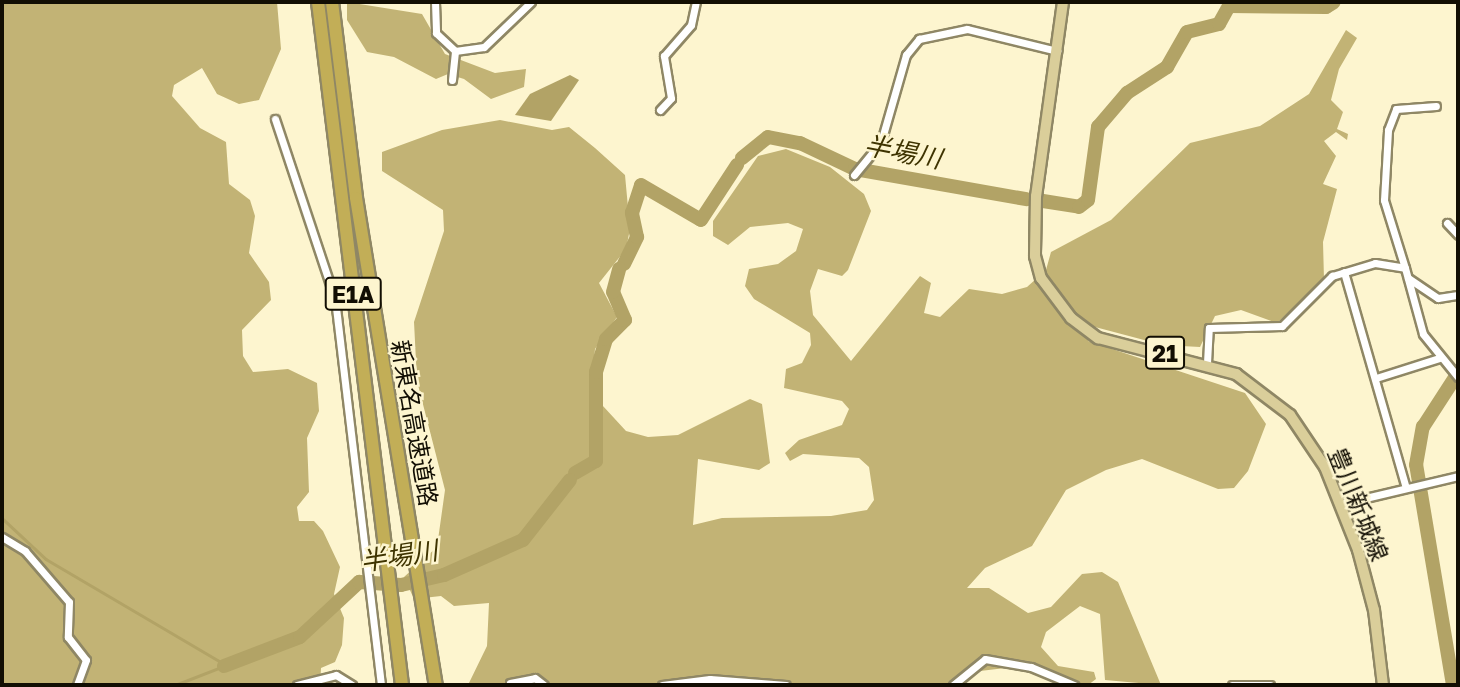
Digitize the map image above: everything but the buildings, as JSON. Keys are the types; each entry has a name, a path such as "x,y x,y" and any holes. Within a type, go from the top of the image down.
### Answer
{"highway":[{"path":"313,2 318,19"},
{"path":"318,2 318,19"},
{"name":"新東名高速道路","path":"332,2 356,198 436,685"},
{"name":"新東名高速道路","path":"318,19 390,568 402,685"}],"main road":[{"name":"豊川新城線","path":"1063,2 1034,232 1041,278 1071,318 1098,338 1208,363 1258,387 1290,415 1314,447 1340,504 1371,592 1382,685"}],"street":[{"path":"435,2 436,33 455,51"},
{"path":"455,51 484,47 531,2"},
{"path":"660,110 671,99 664,56 691,25 696,2"},
{"path":"855,175 860,165 881,142 906,55 919,39 967,29 1056,51"},
{"path":"452,80 455,51"},
{"path":"1436,106 1396,109 1388,131 1384,200 1423,334 1439,358 1458,377"},
{"path":"275,119 335,299 381,685"},
{"path":"1447,223 1458,235"},
{"path":"1208,363 1209,328 1282,326 1344,272 1361,263 1405,268"},
{"path":"1344,272 1408,485"},
{"path":"1408,278 1438,298 1458,295"},
{"path":"1377,378 1439,358"},
{"path":"1340,504 1408,485 1457,478"},
{"path":"2,537 25,551 69,602 68,637 86,660 77,685"},
{"path":"943,685 953,685 985,659 1031,667 1074,685"},
{"path":"297,685 336,675 352,685"},
{"path":"510,683 535,678 544,685"},
{"path":"662,685 710,679 786,685"},
{"path":"1233,685 1270,685"}],"shaded area":[{"path":"2,2 277,2 281,49 259,100 239,104 217,94 202,68 174,85 172,96 200,128 226,142 229,184 250,200 255,216 249,253 269,282 271,300 242,330 243,356 253,372 288,369 317,383 319,411 307,438 309,492 297,507 299,521 314,521 323,531 340,567 334,594 344,618 342,645 335,662 321,668 320,685 2,685"},
{"path":"347,2 422,14 445,54 495,73 526,69 524,87 491,99 464,79 448,74 436,79 394,57 367,52 347,20"},
{"path":"1346,30 1357,38 1339,69 1331,100 1343,112 1337,129 1348,134 1347,140 1336,132 1324,141 1336,156 1323,184 1337,189 1323,242 1324,279 1277,323 1241,310 1215,316 1200,347 1163,345 1095,327 1088,341 1245,393 1266,424 1248,471 1234,488 1218,489 1142,459 1106,470 1066,490 1032,546 985,568 967,588 989,588 1028,613 1051,607 1082,574 1102,572 1118,582 1161,685 1105,680 1100,614 1080,606 1046,632 1041,647 1058,666 1094,672 1096,679 1088,685 1056,683 1014,667 980,671 960,685 468,685 487,646 489,603 454,606 441,596 414,599 404,577 437,547 445,490 417,381 414,322 444,231 443,210 382,171 382,152 442,130 500,120 552,130 569,127 595,148 625,175 630,229 626,249 599,283 617,317 595,349 591,393 626,431 648,437 678,435 750,399 762,404 770,463 759,470 698,459 693,525 722,518 831,516 867,510 874,500 869,467 859,458 803,454 790,461 785,453 799,440 842,425 849,409 842,401 784,388 786,369 802,363 811,345 810,333 754,299 745,286 749,269 778,264 796,251 803,229 788,223 750,227 728,245 713,236 713,221 758,156 786,149 830,167 864,194 871,211 848,270 842,276 818,269 810,291 813,315 851,361 920,276 931,283 924,313 940,317 969,289 1002,294 1027,287 1046,270 1051,252 1111,220 1190,143 1260,126 1309,94"},
{"path":"570,75 579,80 551,121 515,115 530,94"}],"waterway":[{"name":"半場川","path":"1043,201 1079,207 1088,200 1098,127 1127,93 1167,67 1187,32 1219,24 1229,6 1326,7 1334,2"},
{"name":"半場川","path":"742,158 768,137 800,143 855,169 1026,199"},
{"name":"半場川","path":"624,264 637,237 632,213 641,185 701,220 737,165"},
{"name":"半場川","path":"575,473 596,461 596,372 606,339 625,320 613,292 619,269"},
{"path":"1453,685 1416,465 1423,427 1458,373"},
{"name":"半場川","path":"224,666 300,637 359,582 401,585 444,575 523,540 570,480"},
{"path":"2,518 46,559 226,665"},
{"path":"175,685 224,666"}]}
